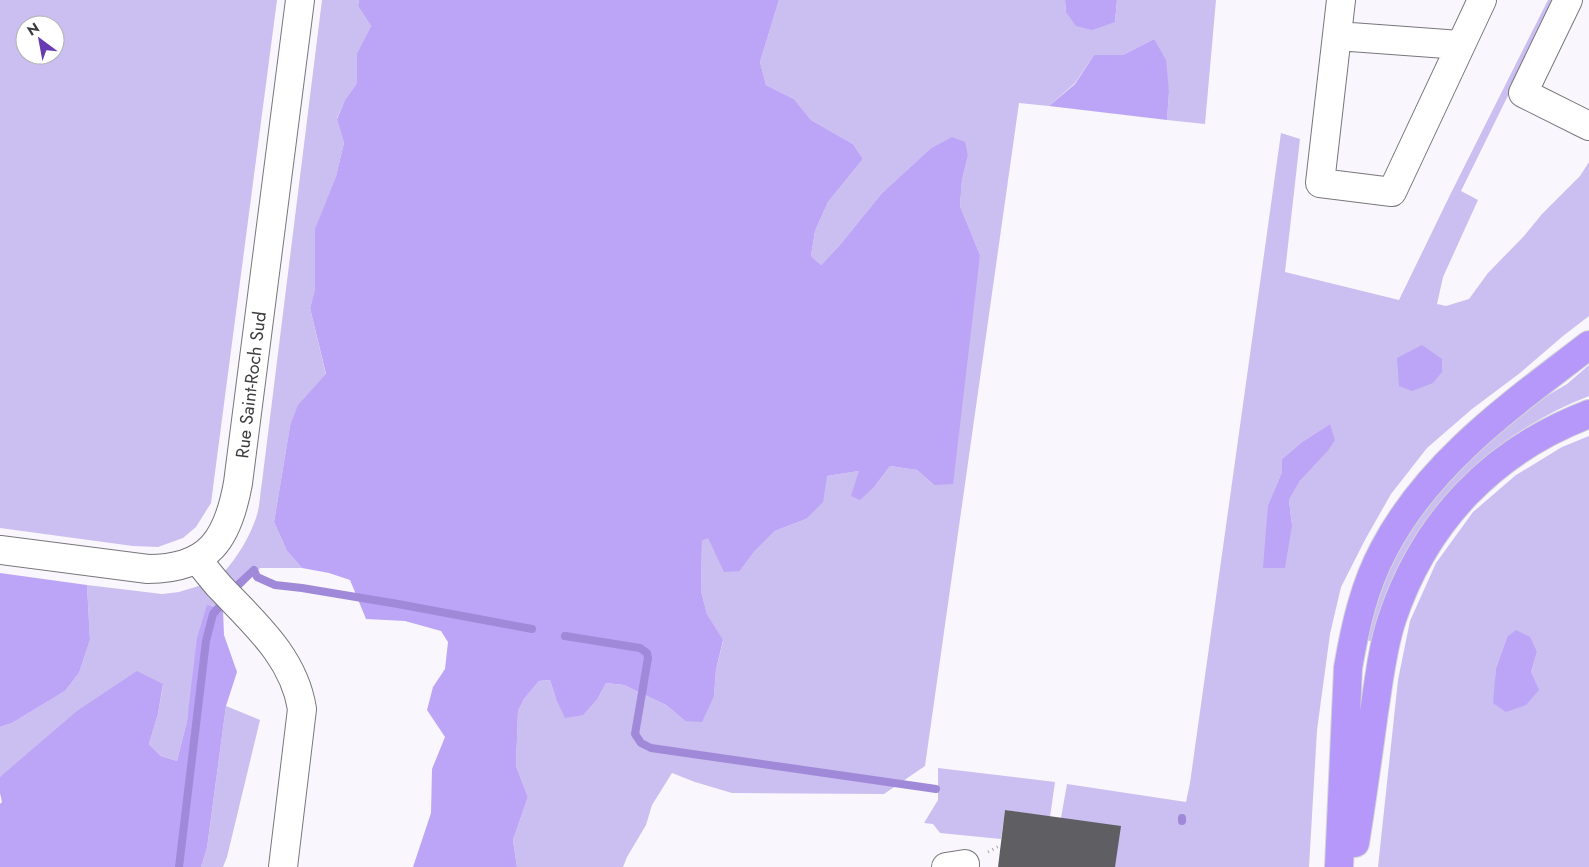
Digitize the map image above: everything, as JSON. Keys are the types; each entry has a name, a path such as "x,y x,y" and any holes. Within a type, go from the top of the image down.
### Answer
{"highway":[{"path":"1339,867 1348,668 1362,603 1383,550 1412,504 1444,464 1498,417 1589,345"},
{"path":"1352,867 1383,656 1391,621 1412,569 1453,509 1484,476 1528,443 1563,424 1589,414"}],"street":[{"name":"Rue Saint-Roch Sud","path":"0,550 148,569 174,568 197,559 206,553 223,532 230,518 235,500 300,0"},
{"path":"1341,0 1320,183 1392,192 1482,0"},
{"path":"1568,0 1523,93 1589,126"},
{"path":"1336,36 1460,46"},
{"path":"197,559 272,641 299,691 302,709 300,734 283,867"}],"shaded area":[{"path":"0,0 277,0 211,503 196,527 183,538 158,547 133,546 0,528"},
{"path":"322,0 359,0 358,6 371,26 357,53 357,83 345,100 337,118 344,143 336,176 315,230 315,291 310,308 326,375 290,426 274,522 287,551 302,568 260,568 235,595 223,573 246,540 256,518 259,505"},
{"path":"359,0 779,0 760,62 766,85 794,99 811,120 853,144 863,159 828,202 815,231 811,256 821,265 882,193 931,148 952,137 965,142 968,156 962,180 960,206 980,255 953,484 934,485 917,470 890,466 875,486 860,500 851,496 859,471 827,476 823,502 806,519 775,531 754,552 740,571 724,572 708,538 702,541 701,591 707,614 723,640 716,670 714,696 702,722 685,721 666,705 624,685 606,683 598,698 583,715 565,718 550,680 539,681 524,699 518,711 516,766 528,797 513,840 517,867 413,867 431,813 432,769 445,737 427,710 433,687 445,669 448,642 441,631 405,621 366,619 350,580 329,573 302,568 287,551 274,522 290,426 298,405 326,374 310,308 315,290 315,229 336,176 344,143 337,119 345,100 357,83 357,53 371,26 358,6"},
{"path":"779,0 1065,0 1066,12 1115,22 1117,0 1216,0 1205,124 1167,120 1169,92 1154,39 1123,55 1094,55 1075,83 1049,106 1019,103 925,766 884,794 732,793 672,773 652,805 646,825 623,867 517,867 513,840 528,797 516,766 518,711 524,699 539,681 550,680 556,699 598,698 606,683 624,685 666,705 685,721 714,696 716,670 723,641 707,614 701,591 702,541 708,537 715,552 740,571 754,552 775,531 806,519 827,476 859,471 875,486 890,466 917,470 934,485 980,255 960,206 962,180 968,156 951,138 931,148 882,193 821,265 811,256 815,231 828,202 863,159 853,144 811,120 794,99 766,85 760,62"},
{"path":"1065,0 1117,0 1115,22 1092,30 1076,26 1066,12"},
{"path":"1548,0 1555,0 1461,191 1478,200 1443,277 1437,304 1446,306 1469,299 1488,273 1580,176 1589,162 1589,316 1520,373 1472,409 1427,448 1391,494 1341,587 1330,634 1317,730 1309,867 1115,867 1061,818 1067,784 1186,802 1281,133 1300,139 1285,272 1399,300","holes":["1330,424 1327,452 1300,481 1289,500 1292,525 1268,505 1282,472 1282,459 1302,442"]},
{"path":"1154,39 1166,60 1169,92 1167,120 1049,106 1075,84 1094,55 1123,55"},
{"path":"1422,345 1442,359 1442,372 1433,383 1412,391 1399,386 1397,358"},
{"path":"1589,365 1589,396 1535,422 1510,438 1465,475 1445,497 1427,521 1398,569 1373,642 1364,639 1387,566 1409,528 1456,469 1523,413 1567,384"},
{"path":"1330,424 1335,440 1327,452 1300,481 1289,500 1292,525 1285,568 1263,568 1268,505 1282,472 1282,459 1302,442"},
{"path":"1589,436 1589,867 1378,867 1398,680 1410,621 1436,563 1473,512 1516,475 1562,447","holes":["1507,637 1537,652 1531,672 1494,704 1496,668"]},
{"path":"0,573 87,585 90,640 79,673 65,691 12,723 0,727"},
{"path":"87,585 162,594 179,592 202,585 223,610 207,606 187,721 177,761 161,756 149,744 158,714 163,685 0,777 0,727 12,723 65,691 79,673 90,640"},
{"path":"207,605 223,610 224,635 237,672 226,706 207,848 201,867 0,867 0,804 2,802 0,777 77,711 137,671 163,684 158,714 149,744 161,756 177,761 187,721 197,638"},
{"path":"1516,630 1530,637 1537,652 1531,672 1539,690 1526,705 1506,712 1493,703 1496,668 1507,637"},
{"path":"226,706 260,720 223,867 201,867 207,848"},
{"path":"938,768 1055,782 1050,817 1005,810 1001,839 940,833 933,824 924,823 938,800"}],"building":[{"path":"1005,810 1121,826 1115,867 998,867"}],"waterway":[{"path":"239,584 254,570 257,577 275,585 398,604 532,629"},
{"path":"179,867 206,641 213,614 220,606"},
{"path":"565,636 640,648 647,653 648,658 635,734 641,743 651,748 936,789"}]}
